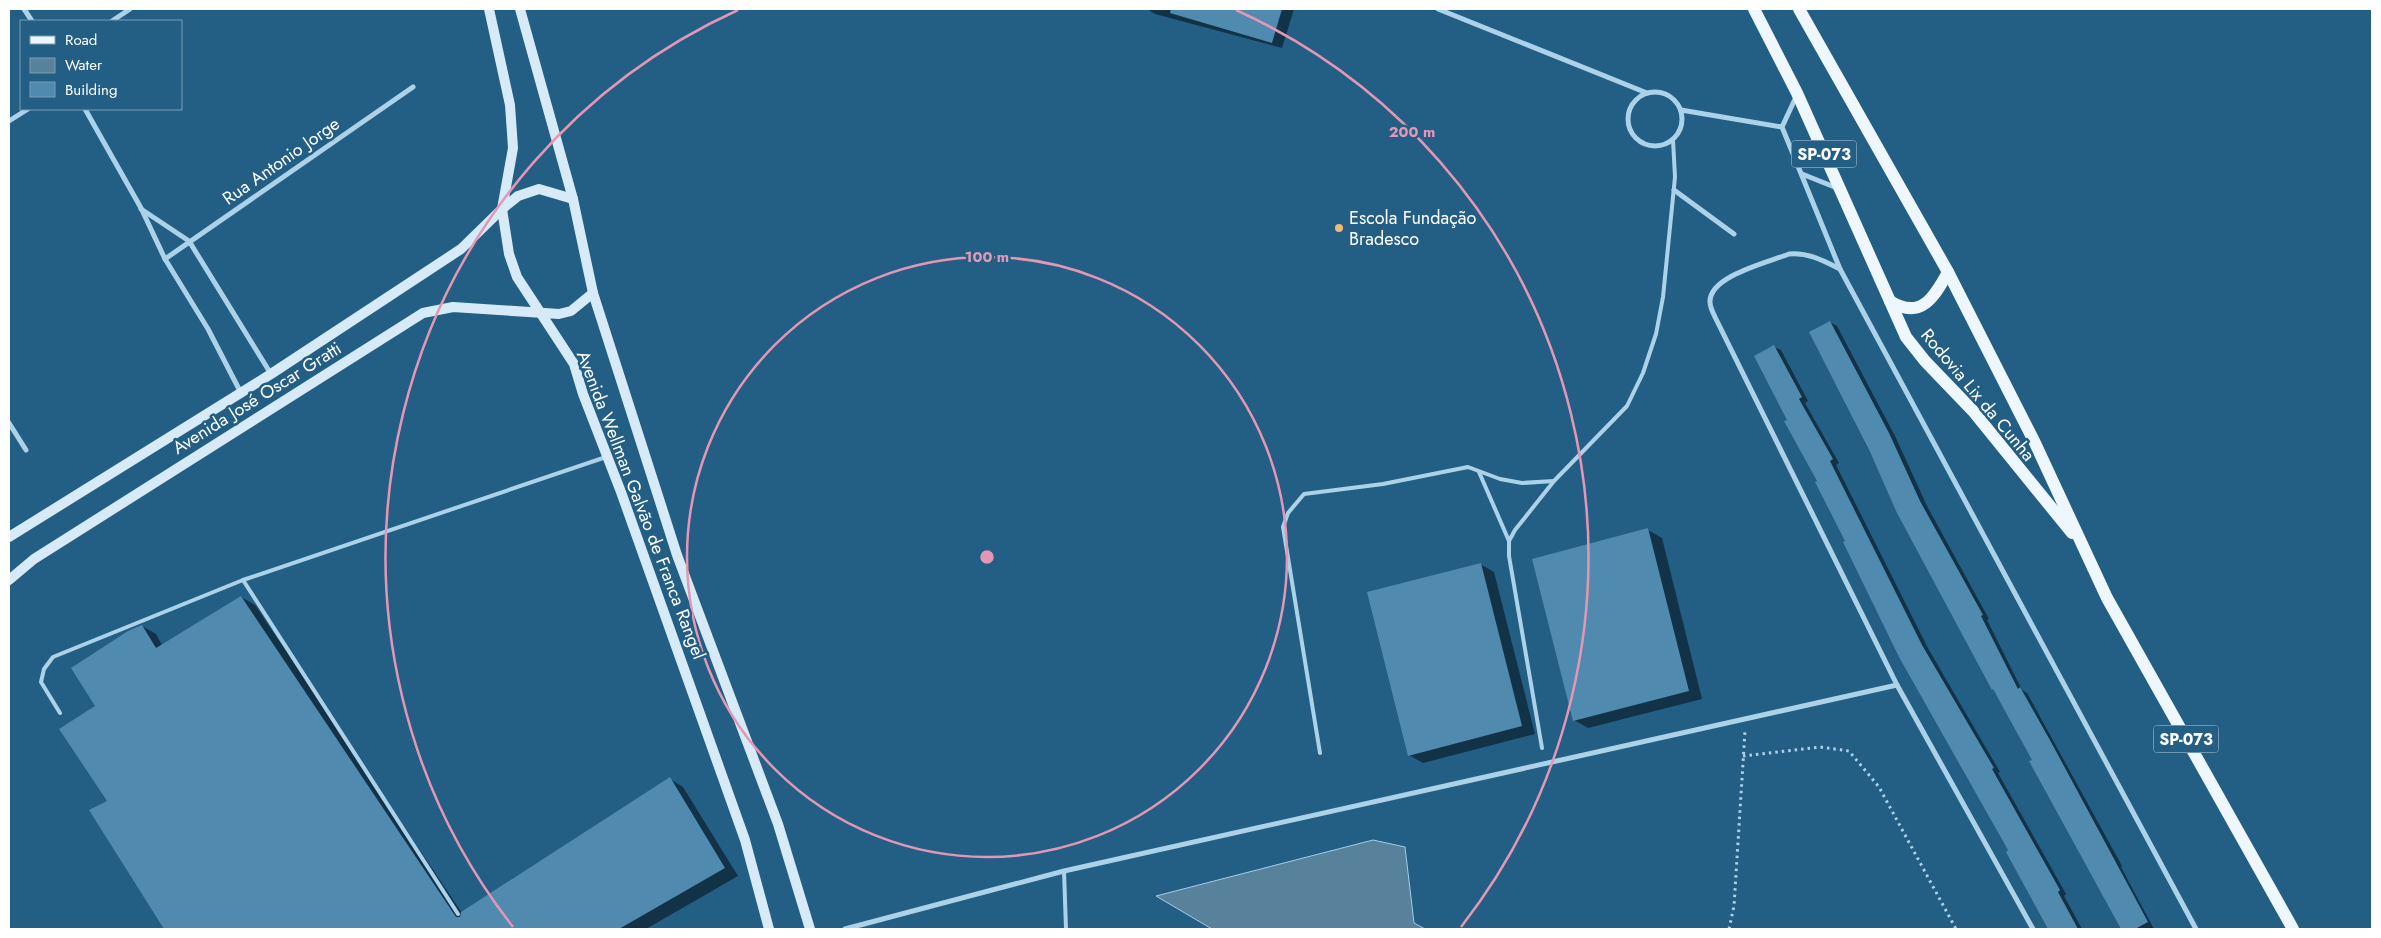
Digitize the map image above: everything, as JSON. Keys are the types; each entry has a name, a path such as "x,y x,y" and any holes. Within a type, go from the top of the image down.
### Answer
{"main road":[{"name":"Avenida Wellman Galvão de Franca Rangel","path":"489,9 510,105 513,148 502,209 509,254 517,277 574,364 583,394 608,456 745,840 769,929"},
{"name":"Avenida Wellman Galvão de Franca Rangel","path":"520,9 573,200 593,294 677,555 778,824 810,929"},
{"name":"Rodovia Lix da Cunha","path":"1754,9 1797,93 1906,337 1925,361 1973,412 2083,546"},
{"name":"Rodovia Lix da Cunha","path":"1798,9 1948,272 2035,443 2107,598 2293,929"},
{"name":"Avenida José Oscar Gratti","path":"9,537 271,374 461,249 518,196 538,189 573,200"},
{"path":"1890,301 1905,308 1914,308 1925,304 1934,297 1948,272"},
{"name":"Avenida José Oscar Gratti","path":"9,580 34,559 423,313 453,307 559,314 571,311 593,294"}],"street":[{"path":"24,9 31,20"},
{"path":"114,20 130,9"},
{"path":"1438,9 1647,93"},
{"name":"Rua Antonio Jorge","path":"165,259 413,87"},
{"path":"1657,92 1666,94 1674,99 1681,110 1682,120 1679,132 1666,145 1646,146 1637,141 1631,133 1628,115 1632,104 1639,97 1647,93 1657,92"},
{"path":"1797,93 1782,126 1840,269 2196,929"},
{"path":"9,121 26,110"},
{"path":"87,110 141,208 165,259 208,329 241,393"},
{"path":"1681,110 1782,126"},
{"path":"1802,174 1840,190"},
{"path":"1674,190 1734,234"},
{"path":"141,208 189,242 271,374"},
{"path":"1840,269 1808,255 1789,254 1725,278 1714,289 1710,302 1715,317 1898,686 2033,929"},
{"path":"9,423 26,450"},
{"path":"845,929 1064,871 1898,686"}],"lane":[{"path":"1509,541 1536,501 1602,435 1627,406 1643,373 1656,334 1663,297 1675,177 1673,140"},
{"path":"60,712 40,682 44,669 53,657 243,580 608,456"},
{"path":"1320,752 1283,527 1288,513 1304,494 1384,484 1455,468 1468,467 1500,479 1522,483 1554,481"},
{"path":"1479,472 1509,541 1510,565 1542,748"},
{"path":"243,580 458,914"},
{"path":"1064,871 1066,929"}],"path":[{"path":"1730,929 1734,906 1746,719"},
{"path":"1743,756 1820,747 1849,751 1879,787 1956,929"}],"water":[{"path":"1373,840 1405,847 1414,923 1425,929 1212,929 1156,896"}],"building":[{"path":"1171,9 1282,9 1272,43 1170,13"},
{"path":"1830,321 1889,433 1920,501 1983,615 1981,616 2018,689 2020,687 2051,742 2148,922 2135,929 2121,929 2029,761 2032,760 1992,690 1897,513 1870,452 1809,332"},
{"path":"1774,345 1802,397 1799,399 1833,459 1830,461 1922,645 1994,768 1992,769 2060,890 2058,892 2078,929 2048,929 2006,852 2008,850 1899,657 1843,542 1845,541 1815,482 1817,481 1784,421 1787,420 1754,356"},
{"path":"1648,528 1689,691 1573,721 1532,559"},
{"path":"1481,563 1522,726 1408,756 1367,592"},
{"path":"241,596 456,917 460,917 461,912 670,777 725,868 619,929 164,929 89,810 107,801 59,729 95,706 71,668 128,631 142,625 156,648"}],"place":[{"name":"Escola Fundação Bradesco","path":"1339,228"}]}
